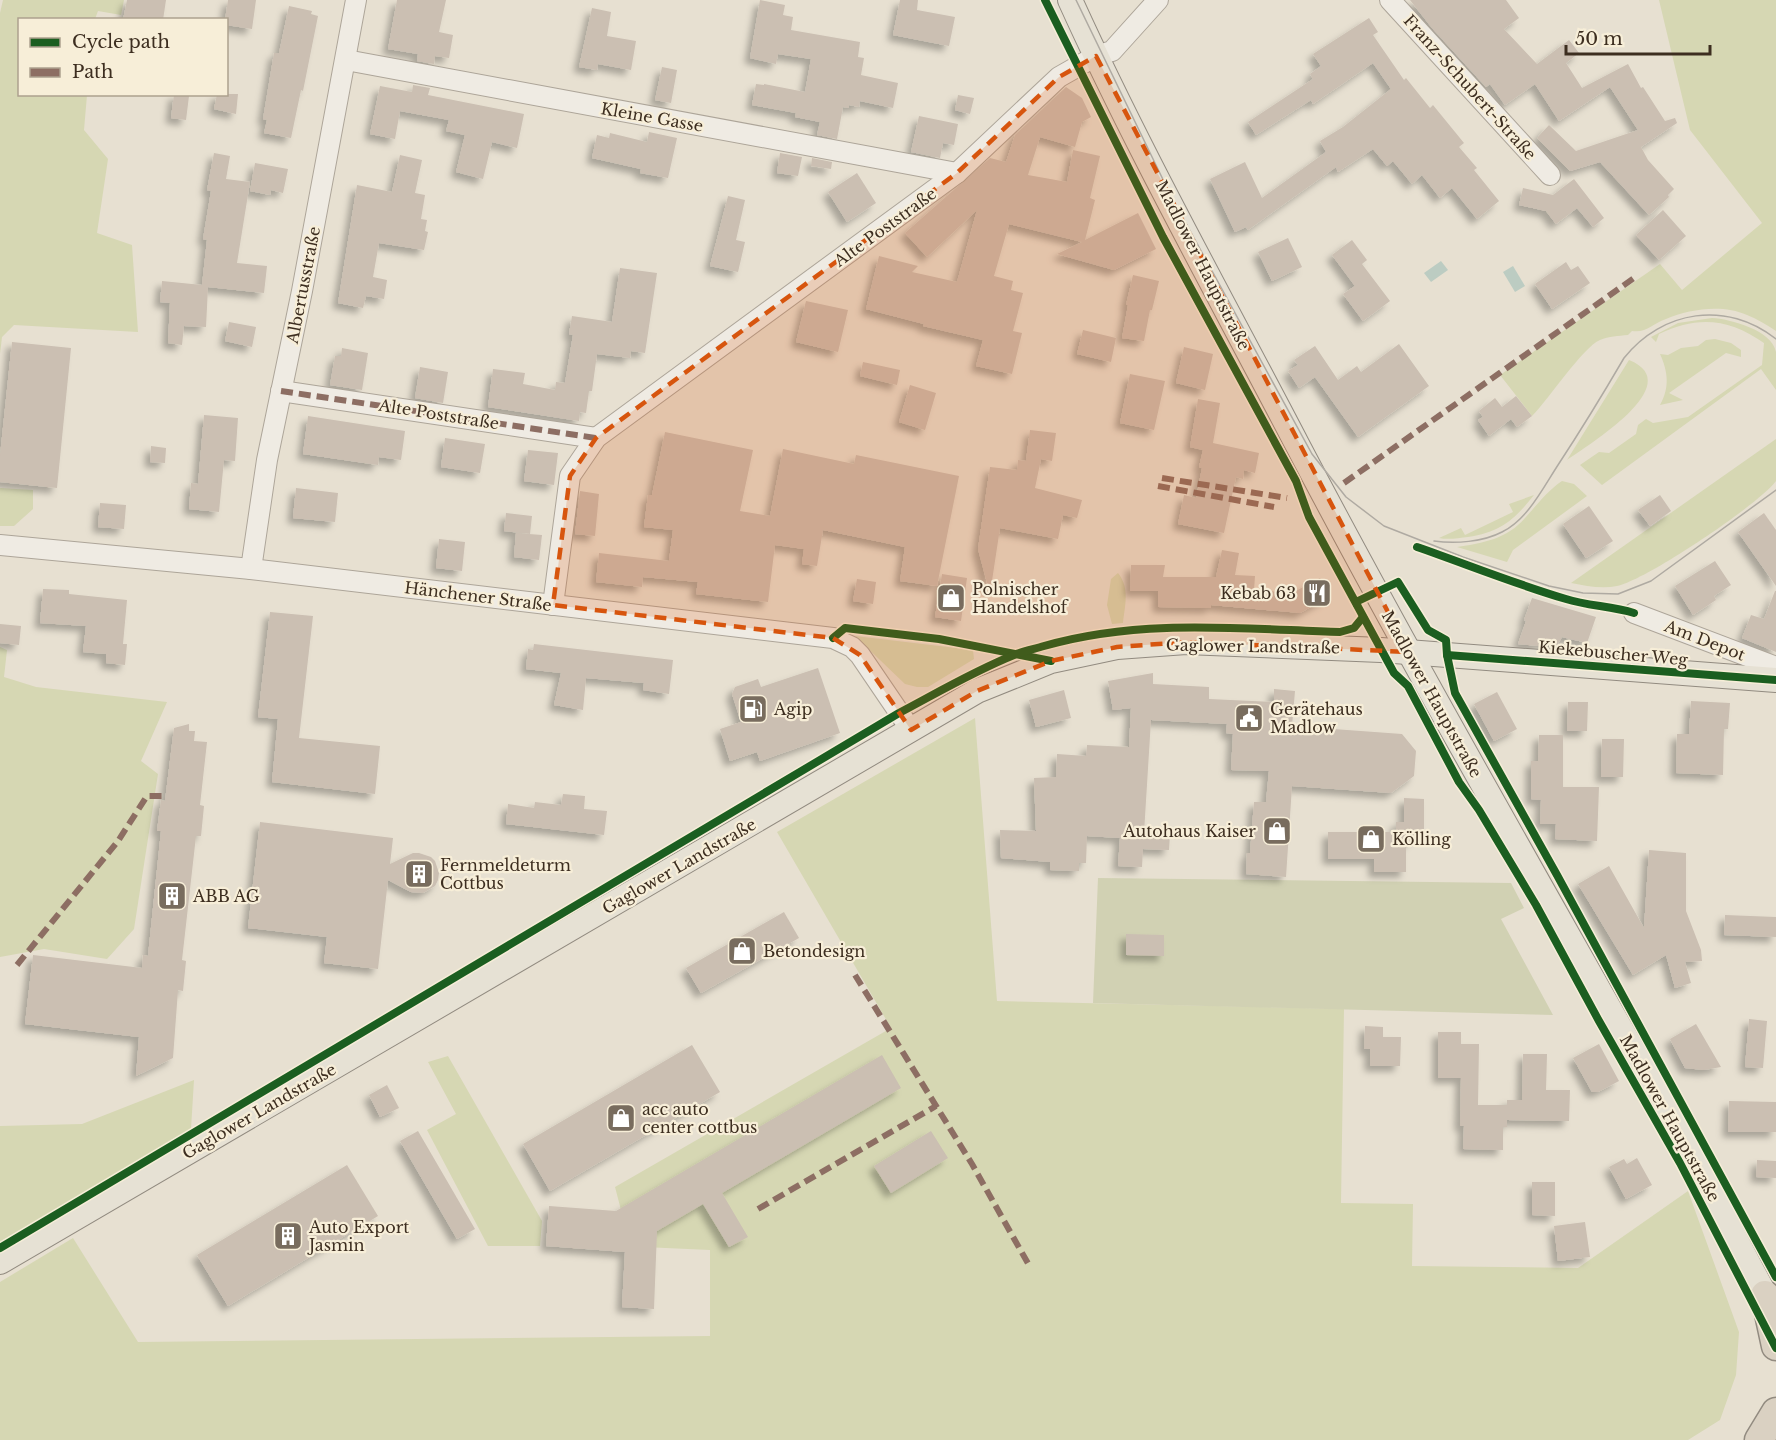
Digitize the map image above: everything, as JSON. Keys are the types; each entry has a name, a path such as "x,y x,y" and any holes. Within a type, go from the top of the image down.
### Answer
{"highway":[{"path":"1770,1305 1776,1346"},
{"path":"1759,1440 1776,1412"}],"main road":[{"name":"Madlower Hauptstraße","path":"1070,0 1207,276 1409,652 1693,1157 1770,1305"},
{"name":"Gaglower Landstraße","path":"0,1262 977,691 1051,661 1117,647 1186,642 1409,652"},
{"name":"Kiekebuscher Weg","path":"1409,652 1776,680"}],"street":[{"name":"Albertusstraße","path":"251,569 267,460 356,0"},
{"name":"Alte Poststraße","path":"553,605 570,476 596,438 957,173 1059,77 1096,56 1112,51 1158,0"},
{"name":"Franz-Schubert-Straße","path":"1390,0 1550,175"},
{"name":"Kleine Gasse","path":"346,60 957,173"},
{"name":"Alte Poststraße","path":"281,391 596,438"},
{"name":"Hänchener Straße","path":"0,545 251,569 833,638 852,647 860,655 911,730"},
{"name":"Am Depot","path":"1634,613 1776,667"}],"highlighted area":[{"path":"1096,56 1409,652 1186,642 1117,647 1051,661 977,691 911,730 860,655 833,638 553,605 570,476 596,438 957,173 1059,77"}],"green space":[{"path":"3,0 124,0 121,15 98,11 95,18 18,18 18,96 87,96 84,130 108,159 97,233 132,245 138,332 14,325 2,337 0,354 0,13"},
{"path":"1659,0 1776,0 1776,331 1754,318 1737,312 1706,309 1675,316 1646,329 1632,331 1628,335 1600,340 1575,363 1532,416 1500,375 1660,264 1682,290 1762,223 1690,130"},
{"path":"1712,318 1749,327 1773,344 1776,352 1776,390 1761,369 1602,485 1580,465 1599,452 1609,453 1636,434 1638,425 1646,419 1653,423 1688,417 1762,365 1764,343 1739,329 1726,325 1713,322 1687,324 1659,334 1656,342 1651,337 1678,323"},
{"path":"1715,339 1731,343 1741,350 1741,357 1726,353 1669,393 1683,400 1660,405 1667,380 1660,354 1668,355 1681,348 1698,346 1706,340"},
{"path":"1629,360 1644,371 1648,384 1641,398 1612,428 1567,460"},
{"path":"1776,439 1776,481 1748,507 1701,540 1631,581 1606,587 1571,583"},
{"path":"1562,481 1574,484 1587,496 1513,550 1507,562 1457,547 1485,542 1510,531"},
{"path":"0,488 33,490 33,509 14,526 0,526"},
{"path":"1534,495 1513,518 1498,528 1468,537 1439,538 1461,528 1465,535 1513,512 1509,504"},
{"path":"1118,573 1124,585 1125,610 1123,623 1112,624 1107,605 1111,579"},
{"path":"855,636 973,650 974,659 928,687 917,687 905,684"},
{"path":"0,647 7,650 4,677 36,687 167,702 141,761 158,774 134,929 107,959 44,949 0,957"},
{"path":"975,718 997,1001 1344,1009 1341,1203 1413,1204 1412,1266 1578,1268 1688,1191 1739,1332 1736,1375 1720,1420 1688,1440 0,1440 0,1282 73,1238 138,1342 710,1336 710,1250 621,1246 621,1210 615,1187 891,1028 777,832"},
{"path":"1098,878 1511,883 1524,908 1501,919 1553,1015 1093,1003"},
{"path":"448,1056 542,1221 540,1246 488,1246 427,1130 456,1114 428,1062"},
{"path":"194,1080 191,1129 0,1242 0,1126 82,1124"}],"shaded area":[{"path":"1441,261 1448,270 1431,282 1424,273"},
{"path":"1513,266 1525,286 1515,292 1503,272"}],"building":[{"path":"127,0 166,0 163,18 123,18"},
{"path":"228,0 256,0 252,29 228,25 228,18 225,18"},
{"path":"397,0 446,0 439,32 453,35 449,58 435,56 434,64 417,61 418,54 388,49"},
{"path":"760,0 785,5 783,15 793,17 791,30 860,42 858,57 864,58 861,75 898,83 893,108 860,101 859,107 849,105 849,108 843,107 837,139 817,135 820,122 795,117 796,113 752,105 756,84 805,92 811,59 778,54 776,64 750,58"},
{"path":"900,0 918,0 917,10 955,17 949,46 893,35"},
{"path":"1410,0 1506,0 1519,18 1504,29 1537,64 1569,40 1579,53 1566,63 1582,88 1628,64 1641,88 1643,87 1665,121 1675,118 1677,123 1641,147 1648,160 1674,189 1668,195 1669,197 1649,215 1600,162 1570,171 1537,138 1549,125 1576,151 1638,130 1610,87 1559,121 1535,84 1505,105 1490,84 1486,87 1432,28"},
{"path":"289,6 312,11 311,14 318,16 291,138 264,133 267,120 263,119 274,53 279,53"},
{"path":"592,8 611,12 607,36 636,41 631,70 598,64 597,70 579,67"},
{"path":"1369,18 1378,32 1373,35 1404,80 1406,78 1430,108 1433,105 1464,143 1459,147 1477,168 1474,170 1499,201 1477,219 1452,188 1440,198 1422,175 1412,184 1393,161 1387,166 1373,149 1338,172 1336,167 1248,230 1246,227 1235,232 1210,179 1245,162 1262,198 1326,152 1320,141 1343,127 1391,89 1373,63 1313,104 1311,100 1256,135 1248,122 1313,79 1310,74 1321,66 1313,54"},
{"path":"662,67 677,70 671,103 655,100"},
{"path":"413,85 430,88 428,95 524,114 517,148 492,142 483,179 456,172 465,135 446,131 449,120 400,111 395,139 370,134 380,86 412,92"},
{"path":"1066,87 1082,98 1091,117 1082,122 1075,147 1040,137 1028,175 1067,182 1073,150 1100,156 1090,198 1095,200 1085,240 1138,213 1156,249 1114,270 1057,254 1082,242 1009,224 994,276 1013,281 1011,290 1023,293 1013,331 1022,333 1012,374 976,366 983,340 923,326 924,324 866,309 879,256 918,266 912,272 957,282 977,210 927,257 905,233 990,158 1006,162 1015,135"},
{"path":"238,94 236,114 214,109 217,96"},
{"path":"958,95 974,98 970,114 955,110"},
{"path":"174,96 189,96 186,120 171,118"},
{"path":"919,116 958,124 954,145 943,143 940,158 911,152"},
{"path":"649,132 677,138 668,178 640,173 641,169 592,158 597,135 609,138 610,133 647,142"},
{"path":"214,153 230,156 226,179 250,182 237,263 267,266 264,293 208,287 206,327 184,326 182,345 168,343 170,303 160,302 162,281 202,285 207,240 203,239 211,191 207,190"},
{"path":"780,153 802,157 798,176 777,173"},
{"path":"400,155 422,160 415,193 425,195 421,219 427,220 425,231 428,232 424,250 379,243 373,277 387,280 384,299 366,296 363,308 338,303 357,185 392,192"},
{"path":"812,158 832,162 831,169 811,166"},
{"path":"255,163 288,169 283,193 271,190 270,195 250,191"},
{"path":"857,173 876,203 847,222 828,192"},
{"path":"1574,179 1604,218 1593,227 1577,208 1556,224 1546,211 1519,205 1523,188 1553,195"},
{"path":"728,196 745,200 736,240 745,242 738,272 710,266"},
{"path":"1663,210 1686,236 1659,260 1636,235"},
{"path":"1288,238 1302,267 1272,281 1258,252"},
{"path":"1352,240 1367,260 1362,264 1390,301 1363,321 1343,294 1355,286 1332,255"},
{"path":"1566,262 1571,270 1578,266 1590,283 1552,309 1535,284"},
{"path":"620,268 657,273 645,353 631,351 630,358 597,354 592,391 589,391 586,413 580,412 579,421 488,407 493,369 525,373 523,384 555,390 556,382 565,383 573,335 569,334 572,316 612,322"},
{"path":"1133,275 1159,281 1144,341 1122,338"},
{"path":"806,301 848,310 838,352 796,342"},
{"path":"229,322 256,327 252,347 225,341"},
{"path":"1083,330 1116,338 1111,362 1077,354"},
{"path":"12,342 71,348 57,488 0,482 0,456"},
{"path":"1399,344 1429,386 1358,437 1315,377 1299,388 1288,371 1298,365 1294,360 1315,346 1338,380 1357,366 1361,372"},
{"path":"1184,347 1213,354 1205,390 1176,383"},
{"path":"342,348 368,353 362,390 330,385 335,356 341,356"},
{"path":"863,362 900,370 897,385 860,376"},
{"path":"420,367 448,372 443,403 415,398"},
{"path":"1130,374 1165,381 1154,430 1120,423"},
{"path":"910,385 936,393 925,430 899,422"},
{"path":"1516,396 1532,416 1517,427 1511,419 1489,436 1478,420 1483,417 1479,411 1495,398 1502,407"},
{"path":"1198,399 1220,403 1213,443 1259,453 1255,473 1244,470 1243,479 1236,477 1224,533 1178,524 1184,495 1196,498 1202,468 1199,467 1203,450 1190,447"},
{"path":"204,415 238,418 235,461 224,460 219,512 189,509 191,483 198,484"},
{"path":"308,416 405,431 401,460 379,457 378,465 303,454"},
{"path":"1030,430 1056,433 1052,461 1041,459 1035,488 1082,500 1077,518 1063,515 1058,539 1000,528 990,594 978,549 990,467 1017,470 1018,460 1026,461"},
{"path":"665,432 753,450 740,511 770,516 783,449 854,464 856,455 959,476 937,586 900,581 905,547 823,530 817,566 802,564 804,549 775,545 768,602 696,594 698,582 643,577 642,587 596,582 599,553 669,561 673,530 644,527 648,495 652,495"},
{"path":"445,438 485,444 480,473 441,467"},
{"path":"151,446 166,448 165,463 150,462"},
{"path":"528,450 558,453 554,485 524,481"},
{"path":"296,488 338,493 335,522 293,518"},
{"path":"580,491 599,494 595,536 575,534"},
{"path":"1660,495 1671,511 1650,526 1638,510"},
{"path":"100,503 126,505 124,529 98,527"},
{"path":"1589,506 1613,541 1586,558 1563,524"},
{"path":"506,513 532,516 530,534 504,531"},
{"path":"1764,513 1776,530 1776,586 1738,532"},
{"path":"516,533 542,535 539,560 514,557"},
{"path":"439,539 465,542 462,571 436,568"},
{"path":"1222,550 1239,553 1235,575 1255,576 1254,590 1292,593 1320,578 1331,596 1300,613 1211,605 1211,608 1158,607 1158,591 1130,591 1131,565 1165,565 1163,577 1216,577"},
{"path":"1715,561 1731,585 1714,596 1716,600 1693,615 1675,586"},
{"name":"Polnischer Handelshof","path":"942,574 967,578 961,621 935,617"},
{"path":"857,579 876,582 873,604 853,601"},
{"path":"43,589 69,590 69,594 127,600 123,644 127,644 125,665 106,663 106,654 83,652 86,626 40,623"},
{"path":"1775,591 1776,652 1742,638 1751,615 1764,619"},
{"path":"1532,598 1596,617 1587,643 1562,637 1556,647 1539,642 1538,646 1518,644"},
{"path":"270,612 313,616 299,738 380,746 375,794 272,782 278,719 258,717"},
{"path":"0,624 21,626 19,645 0,643"},
{"path":"534,644 673,660 669,694 643,690 644,683 586,678 583,710 554,705 561,673 526,669 528,649 533,650"},
{"path":"818,668 840,733 760,761 757,752 730,761 720,729 741,722 732,694 735,687 758,679 761,687"},
{"path":"1153,673 1153,684 1209,687 1209,699 1274,702 1274,689 1295,691 1292,726 1402,734 1416,751 1414,776 1391,793 1292,786 1286,877 1246,874 1254,802 1266,802 1269,771 1231,770 1233,734 1226,733 1227,724 1151,720 1144,833 1170,834 1169,850 1143,849 1142,867 1118,866 1120,838 1087,836 1086,863 1079,863 1079,871 1050,870 1050,862 1001,858 1000,830 1036,831 1034,778 1056,777 1057,754 1086,756 1087,745 1129,747 1131,708 1113,710 1108,681"},
{"path":"1064,690 1071,718 1036,727 1029,700"},
{"path":"1497,692 1517,729 1494,741 1474,704"},
{"path":"1691,701 1730,703 1728,729 1724,729 1723,775 1676,773 1677,734 1689,734"},
{"path":"1568,702 1588,702 1587,731 1567,731"},
{"name":"ABB AG","path":"189,724 189,731 195,731 194,741 207,742 200,805 204,806 201,836 196,836 182,960 186,961 183,991 178,990 173,1058 136,1076 139,1037 25,1024 33,955 142,968 143,955 148,956 161,831 157,831 161,800 165,801 174,728"},
{"path":"1539,735 1563,735 1563,787 1599,787 1597,841 1555,839 1556,824 1540,824 1541,800 1531,799 1531,761 1538,761"},
{"path":"1602,739 1624,739 1623,777 1601,777"},
{"path":"563,794 585,796 584,809 607,811 604,835 506,824 508,804 534,808 535,802 561,805"},
{"name":"Kölling","path":"1404,798 1424,799 1424,829 1406,845 1406,872 1374,872 1374,859 1328,859 1328,832 1396,832 1396,822 1404,822"},
{"path":"260,822 393,838 390,864 413,853 431,857 435,861 439,873 438,880 435,886 423,893 411,892 388,880 378,969 324,963 327,937 248,928"},
{"path":"1649,850 1686,853 1686,911 1701,950 1702,961 1685,962 1691,983 1675,988 1666,955 1633,975 1578,884 1609,866 1644,928"},
{"path":"784,912 799,938 701,993 686,968"},
{"path":"1725,915 1776,917 1776,937 1724,935"},
{"path":"1126,934 1164,935 1164,956 1126,955"},
{"path":"1749,1019 1767,1021 1763,1068 1745,1067"},
{"path":"1696,1024 1721,1067 1704,1070 1685,1068 1670,1039"},
{"path":"1365,1026 1383,1027 1383,1037 1401,1037 1400,1066 1370,1066 1370,1049 1364,1049"},
{"path":"1438,1032 1461,1032 1461,1044 1479,1044 1478,1105 1507,1105 1507,1100 1522,1100 1523,1054 1547,1054 1546,1090 1570,1090 1569,1121 1507,1120 1507,1127 1503,1127 1503,1150 1463,1149 1464,1126 1460,1126 1461,1078 1438,1078"},
{"path":"1599,1044 1619,1081 1598,1092 1592,1092 1573,1058"},
{"name":"acc auto center cottbus","path":"692,1045 720,1092 550,1191 523,1144"},
{"path":"882,1055 901,1088 722,1193 748,1237 729,1247 703,1204 657,1231 654,1309 622,1307 625,1252 546,1246 549,1206 616,1211"},
{"path":"387,1085 399,1108 380,1117 369,1095"},
{"path":"1729,1101 1776,1102 1776,1132 1728,1132"},
{"path":"418,1131 475,1229 457,1239 400,1141"},
{"path":"931,1131 948,1158 891,1193 874,1166"},
{"path":"1637,1158 1652,1185 1626,1199 1609,1167 1624,1159 1627,1164"},
{"path":"1757,1160 1776,1161 1776,1178 1756,1177"},
{"name":"Auto Export Jasmin","path":"347,1165 378,1216 228,1306 197,1255"},
{"path":"1532,1182 1555,1182 1555,1216 1532,1215"},
{"path":"1585,1222 1590,1257 1558,1261 1554,1226"}],"tram line":[{"path":"1076,0 1170,194 1312,454 1346,497 1384,526 1463,557 1549,586 1583,593 1618,594 1651,581 1776,490"},
{"path":"1434,541 1460,542 1486,538 1502,532 1520,519 1541,493 1624,358 1639,342 1657,329 1696,316 1716,315 1737,319 1757,327 1776,339"}],"marked path":[{"path":"1344,483 1634,278"},
{"path":"281,391 596,438"},
{"path":"1162,478 1287,498"},
{"path":"1158,486 1274,507"},
{"path":"17,965 118,841 147,796 163,796"},
{"path":"855,975 972,1164 1030,1267"},
{"path":"758,1209 936,1106"}],"cycle path":[{"path":"1045,0 1163,237 1296,481 1309,517 1394,673 1408,686 1459,782 1479,810 1536,905 1680,1163 1776,1348"},
{"path":"1417,547 1566,599 1634,613"},
{"path":"1357,604 1358,601 1398,582 1428,630 1446,640 1455,693 1776,1277"},
{"path":"0,1248 899,713 984,668 1029,650 1081,637 1117,632 1192,627 1340,632 1354,628 1363,617"},
{"path":"833,638 845,628 939,639 1051,661"},
{"path":"1447,655 1776,680"}],"place":[{"name":"Kebab 63","path":"1317,593"},
{"name":"Polnischer Handelshof","path":"951,598"},
{"name":"Agip","path":"753,709"},
{"name":"Gerätehaus Madlow","path":"1249,718"},
{"name":"Autohaus Kaiser","path":"1277,831"},
{"name":"Kölling","path":"1371,839"},
{"name":"Fernmeldeturm Cottbus","path":"419,874"},
{"name":"ABB AG","path":"172,896"},
{"name":"Betondesign","path":"742,951"},
{"name":"acc auto center cottbus","path":"621,1118"},
{"name":"Auto Export Jasmin","path":"288,1236"}]}
